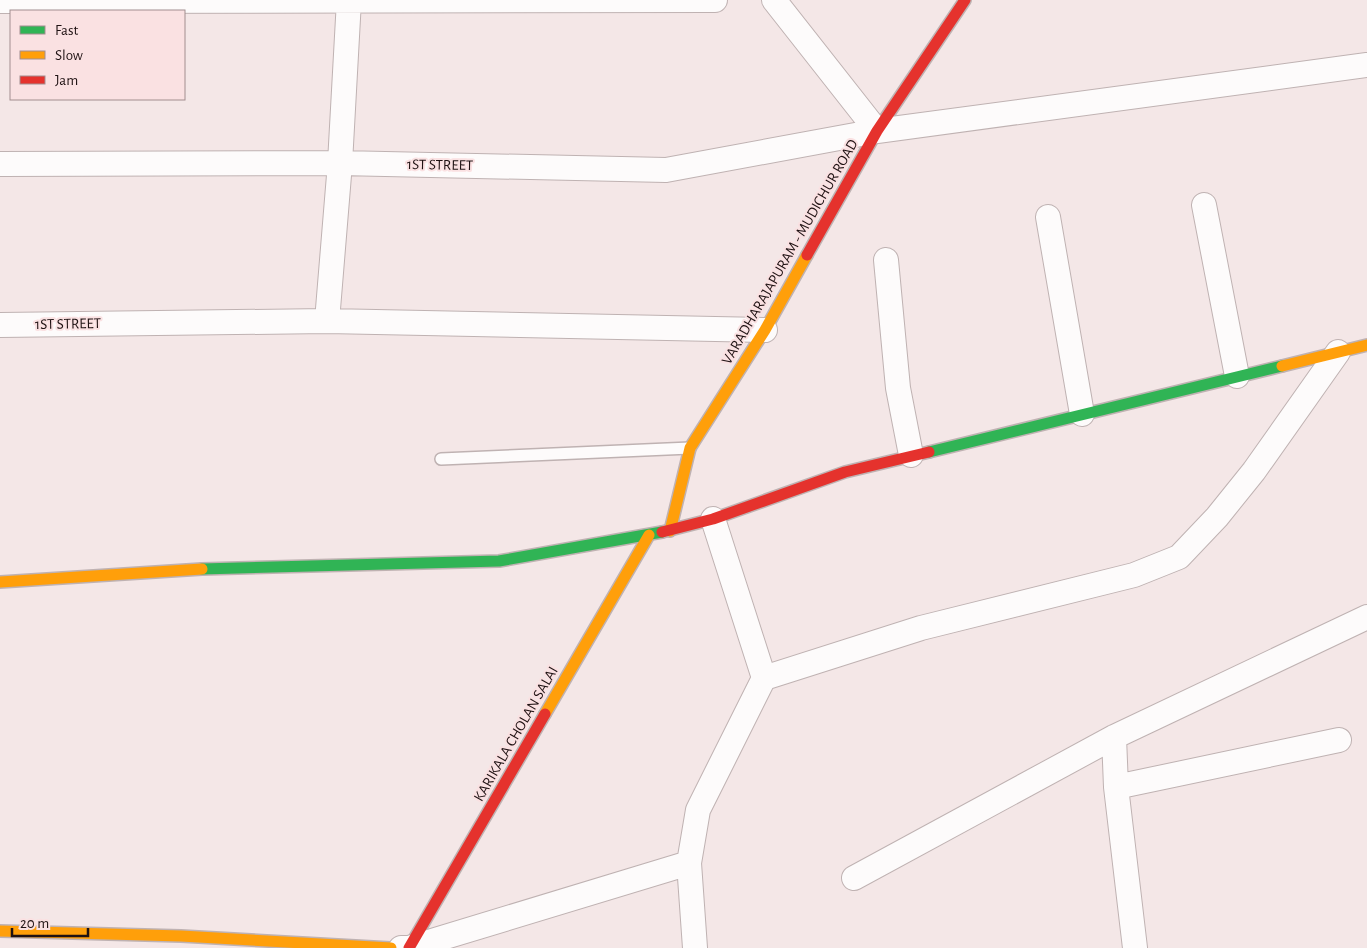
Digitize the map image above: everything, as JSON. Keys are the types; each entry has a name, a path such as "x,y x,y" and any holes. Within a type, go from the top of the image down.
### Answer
{"street":[{"path":"327,321 340,163 349,0"},
{"path":"0,1 715,0"},
{"path":"774,0 877,131"},
{"name":"VARADHARAJAPURAM - MUDICHUR ROAD","path":"670,531 690,448 765,330 877,131 965,0"},
{"name":"1ST STREET","path":"0,164 340,163 666,170 877,131 1367,65"},
{"path":"1204,205 1237,376"},
{"path":"1048,217 1082,414"},
{"path":"886,260 898,388 912,455"},
{"name":"1ST STREET","path":"0,325 327,321 765,330"},
{"path":"0,582 231,567 500,561 670,531 713,519 845,472 1367,345"},
{"path":"764,678 921,628 1134,575 1179,557 1218,516 1254,471 1338,352"},
{"path":"695,948 689,863 698,810 764,678 713,519"},
{"name":"KARIKALA CHOLAN SALAI","path":"409,948 649,535"},
{"path":"854,878 1114,737 1367,617"},
{"path":"1114,737 1116,787 1135,948"},
{"path":"1116,787 1339,740"},
{"path":"401,948 409,948 689,863"},
{"path":"0,931 181,942 391,948"}],"lane":[{"path":"441,459 690,448"}],"traffic: fast":[{"path":"929,452 1282,366"},
{"path":"202,569 499,561 662,532"}],"traffic: slow":[{"path":"670,531 690,448 765,330 807,255"},
{"path":"1282,366 1367,345"},
{"path":"545,714 649,535"},
{"path":"0,582 202,569"},
{"path":"0,931 181,936 391,948"}],"traffic: jam":[{"path":"807,255 877,131 965,0"},
{"path":"662,532 713,519 845,472 929,452"},
{"path":"409,948 545,714"}]}
